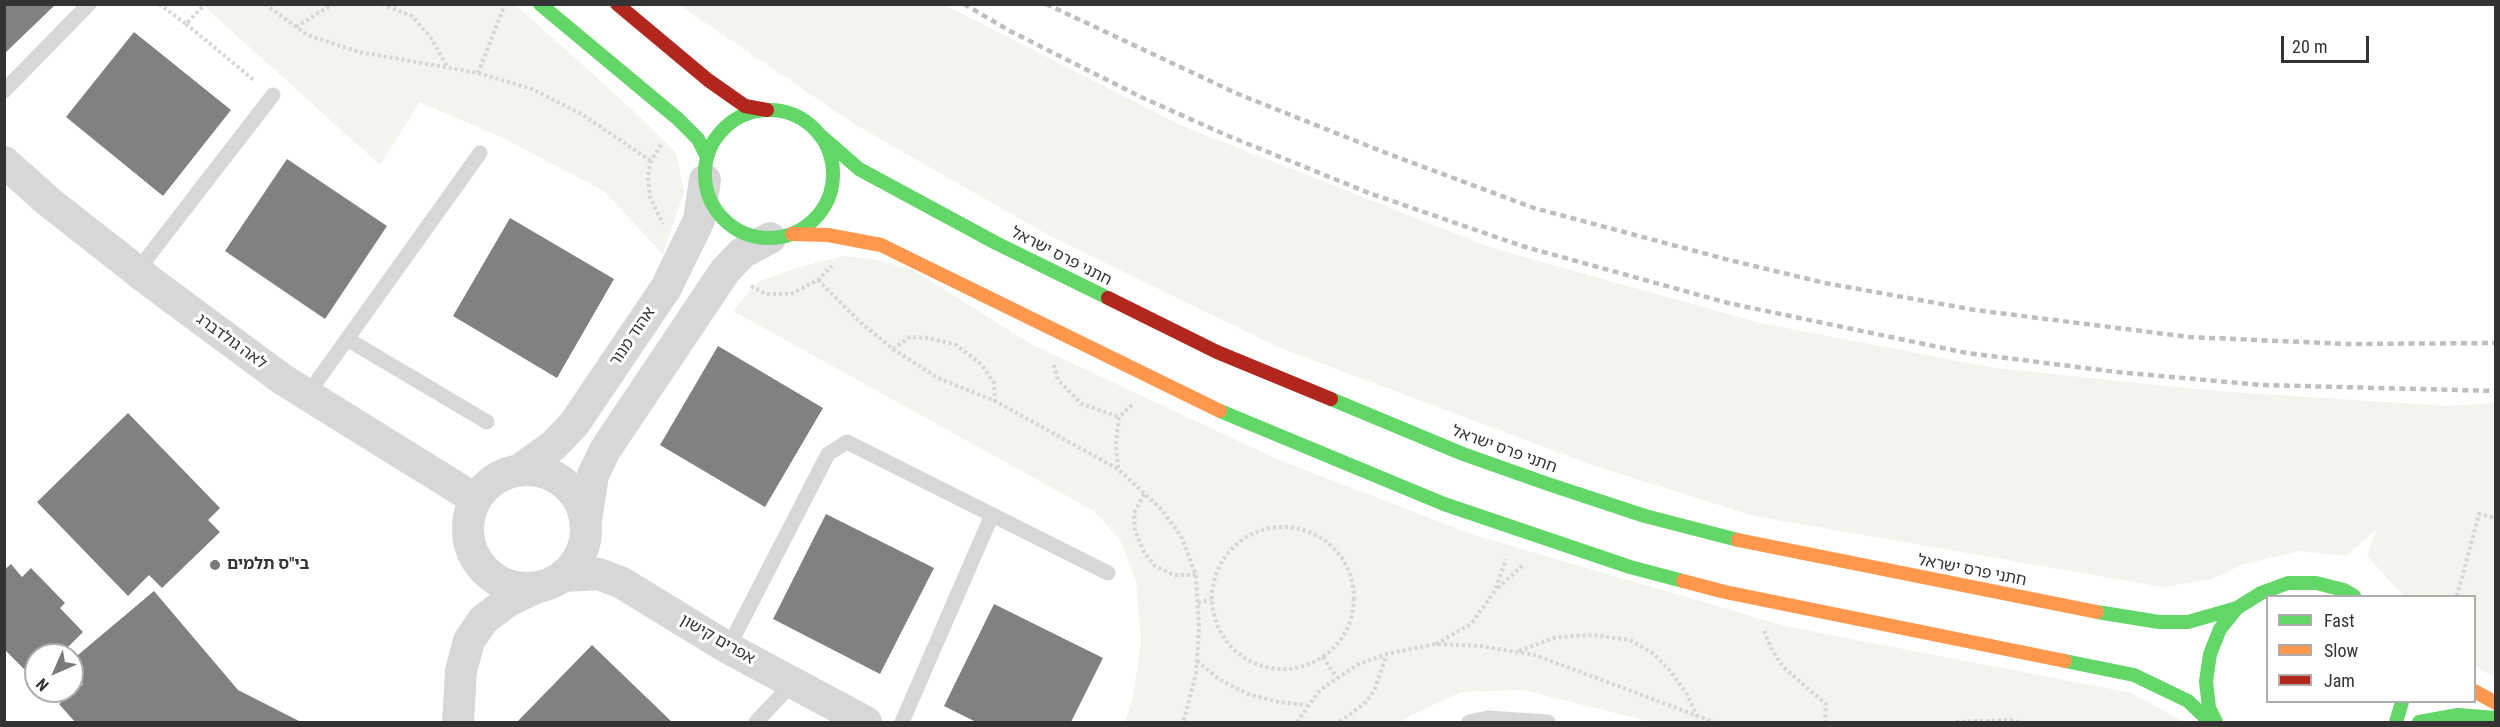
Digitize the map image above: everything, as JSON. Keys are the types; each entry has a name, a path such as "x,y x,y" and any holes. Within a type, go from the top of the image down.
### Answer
{"main road":[{"path":"540,4 678,119 698,139 706,168 710,198 719,215 734,228 751,236 828,235 881,245 1158,382 1323,456 1497,523 1630,567 1763,600 2134,675 2188,701 2210,723"},
{"path":"617,4 717,87 745,106 786,112 804,120 819,134 829,151 833,171 831,191 823,209 809,224 781,236"},
{"path":"706,168 715,139 729,124 747,114 767,110"},
{"name":"חתני פרס ישראל","path":"819,134 859,169 996,243 1206,347 1463,454 1559,488 1645,516 1737,540 2107,614 2159,622 2187,622 2237,608"},
{"path":"2216,723 2209,708 2206,681 2210,654 2220,629 2237,608 2261,592 2288,583 2316,583 2344,590 2351,595"},
{"path":"2476,692 2496,703"},
{"path":"2396,723 2402,703"},
{"path":"2419,723 2458,715 2496,718"}],"street":[{"name":"לאה גולדברג","path":"4,162 49,202 136,271 307,395 475,499"},
{"name":"אהוד מנור","path":"521,469 554,445 574,424 666,288 685,253 699,220 706,168"},
{"path":"458,723 461,671 469,641 483,620 508,602 564,576 578,560 586,541 586,520 593,475 605,450 725,271 742,253 781,236"},
{"path":"533,589 514,588 497,581 482,569 472,554 467,535 468,517 475,499 486,485 502,474 521,469 539,471 556,477 570,488 580,503 586,520"},
{"name":"אפרים קישון","path":"564,576 598,574 622,583 728,648 866,723"}],"lane":[{"path":"4,91 89,4"},
{"path":"136,271 273,95"},
{"path":"307,395 480,153"},
{"path":"347,339 487,422"},
{"path":"728,648 828,454 847,442 1108,573"},
{"path":"902,723 992,515"},
{"path":"756,723 793,683"},
{"path":"1469,723 1488,718 1548,723"}],"path":[{"path":"159,4 273,95"},
{"path":"186,24 205,4"},
{"path":"265,4 307,34 359,52 478,73 532,89 583,115 651,161"},
{"path":"296,27 331,5 337,4"},
{"path":"382,4 412,16 431,38 448,69"},
{"path":"478,73 505,4"},
{"path":"678,119 651,161 648,176 650,197 661,221 685,253"},
{"path":"725,271 766,294 791,294 818,280 834,264 846,239"},
{"path":"818,280 861,323 893,349 938,378 996,401 1118,469 1161,509 1181,536 1196,575 1196,674 1183,723"},
{"path":"1044,326 1058,380 1082,404 1119,417"},
{"path":"893,349 910,337 929,338 956,345 981,364 994,383 996,401"},
{"path":"1118,469 1116,442 1119,417 1158,382"},
{"path":"1144,494 1134,513 1135,531 1144,552 1155,566 1174,575 1196,575"},
{"path":"2458,595 2479,514 2496,518"},
{"path":"1435,644 1472,624 1495,591 1506,560 1504,537 1497,523"},
{"path":"1290,527 1314,534 1330,544 1345,564 1353,587 1353,612 1341,640 1323,657 1300,667 1276,669 1252,662 1229,645 1216,623 1211,599 1216,575 1227,553 1243,539 1266,529 1290,527"},
{"path":"1197,603 1211,599"},
{"path":"1763,600 1764,632 1771,648 1784,667 1826,704 1825,723"},
{"path":"1517,652 1557,637 1594,635 1630,640 1654,654 1671,672 1687,694 1698,716"},
{"path":"1297,723 1320,690 1357,665 1387,654 1435,644 1481,646 1535,655 1714,723"},
{"path":"1340,723 1366,702 1374,691 1387,654"},
{"path":"1323,657 1337,678"},
{"path":"1197,661 1220,680 1248,694 1278,702 1308,705"},
{"path":"1956,723 2010,720 2018,723"}],"shaded area":[{"path":"203,5 516,5 639,116 676,153 684,192 663,254 604,191 503,138 420,102 380,165"},
{"path":"679,5 945,5 1180,125 1492,248 1760,323 1995,368 2216,391 2446,406 2495,403 2495,677 2476,668 2476,595 2403,595 2367,556 2376,530 2346,556 2300,551 2244,564 2212,579 2163,587 1754,516 1592,465 1278,347 1050,236 856,125"},
{"path":"842,256 873,259 913,270 1031,344 1279,460 1474,535 1789,627 2132,693 2184,722 1652,722 1522,690 1461,692 1401,722 1125,722 1133,698 1141,643 1136,581 1120,540 1094,511 733,311 758,282 799,267"}],"building":[{"path":"4,4 56,4 4,54"},
{"path":"134,32 231,110 163,196 66,117"},
{"path":"287,159 387,226 325,319 225,251"},
{"path":"510,218 614,279 557,378 453,316"},
{"path":"718,346 823,408 765,507 660,445"},
{"path":"128,413 220,508 208,520 220,532 162,588 149,575 128,596 37,502"},
{"path":"826,514 934,568 880,674 773,619"},
{"path":"11,564 22,577 31,568 65,603 60,608 83,632 72,643 24,643 24,669 4,649 4,570"},
{"path":"154,591 238,690 301,722 75,722 59,704 84,703 84,650"},
{"path":"994,604 1103,658 1071,722 976,722 944,706"},
{"path":"592,645 672,722 517,722"}],"railway":[{"path":"964,4 1010,31 1141,97 1226,135 1369,193 1522,246 1728,303 1967,353 2117,372 2261,385 2496,391"},
{"path":"1046,4 1238,94 1386,153 1534,208 1825,283 1975,310 2189,337 2348,344 2496,343"}],"traffic: fast":[{"path":"540,4 678,119 698,139 707,157"},
{"path":"769,110 793,115 814,129 828,150 833,174 828,198 814,219 793,233 769,238 745,233 724,219 710,198 705,174 710,150 724,129 745,115 769,110"},
{"path":"819,134 859,169 996,243 1108,298"},
{"path":"1331,399 1463,454 1548,484 1645,516 1738,540"},
{"path":"1220,411 1444,504 1630,567 1683,581"},
{"path":"2216,722 2209,708 2206,681 2210,654 2220,629 2237,608 2261,593 2288,583 2316,583 2344,590 2352,595"},
{"path":"2097,612 2159,622 2188,622 2237,608"},
{"path":"2065,661 2134,675 2188,701 2210,722"},
{"path":"2396,722 2402,703"},
{"path":"2419,722 2458,715 2496,718"}],"traffic: slow":[{"path":"792,234 828,235 881,245 1220,411"},
{"path":"1738,540 2097,612"},
{"path":"1683,581 1725,592 2065,661"},
{"path":"2476,692 2496,703"}],"traffic: jam":[{"path":"617,4 708,80 745,106 767,110"},
{"path":"1108,298 1217,352 1331,399"}],"place":[{"name":"בי\"ס תלמים","path":"215,565"}]}
